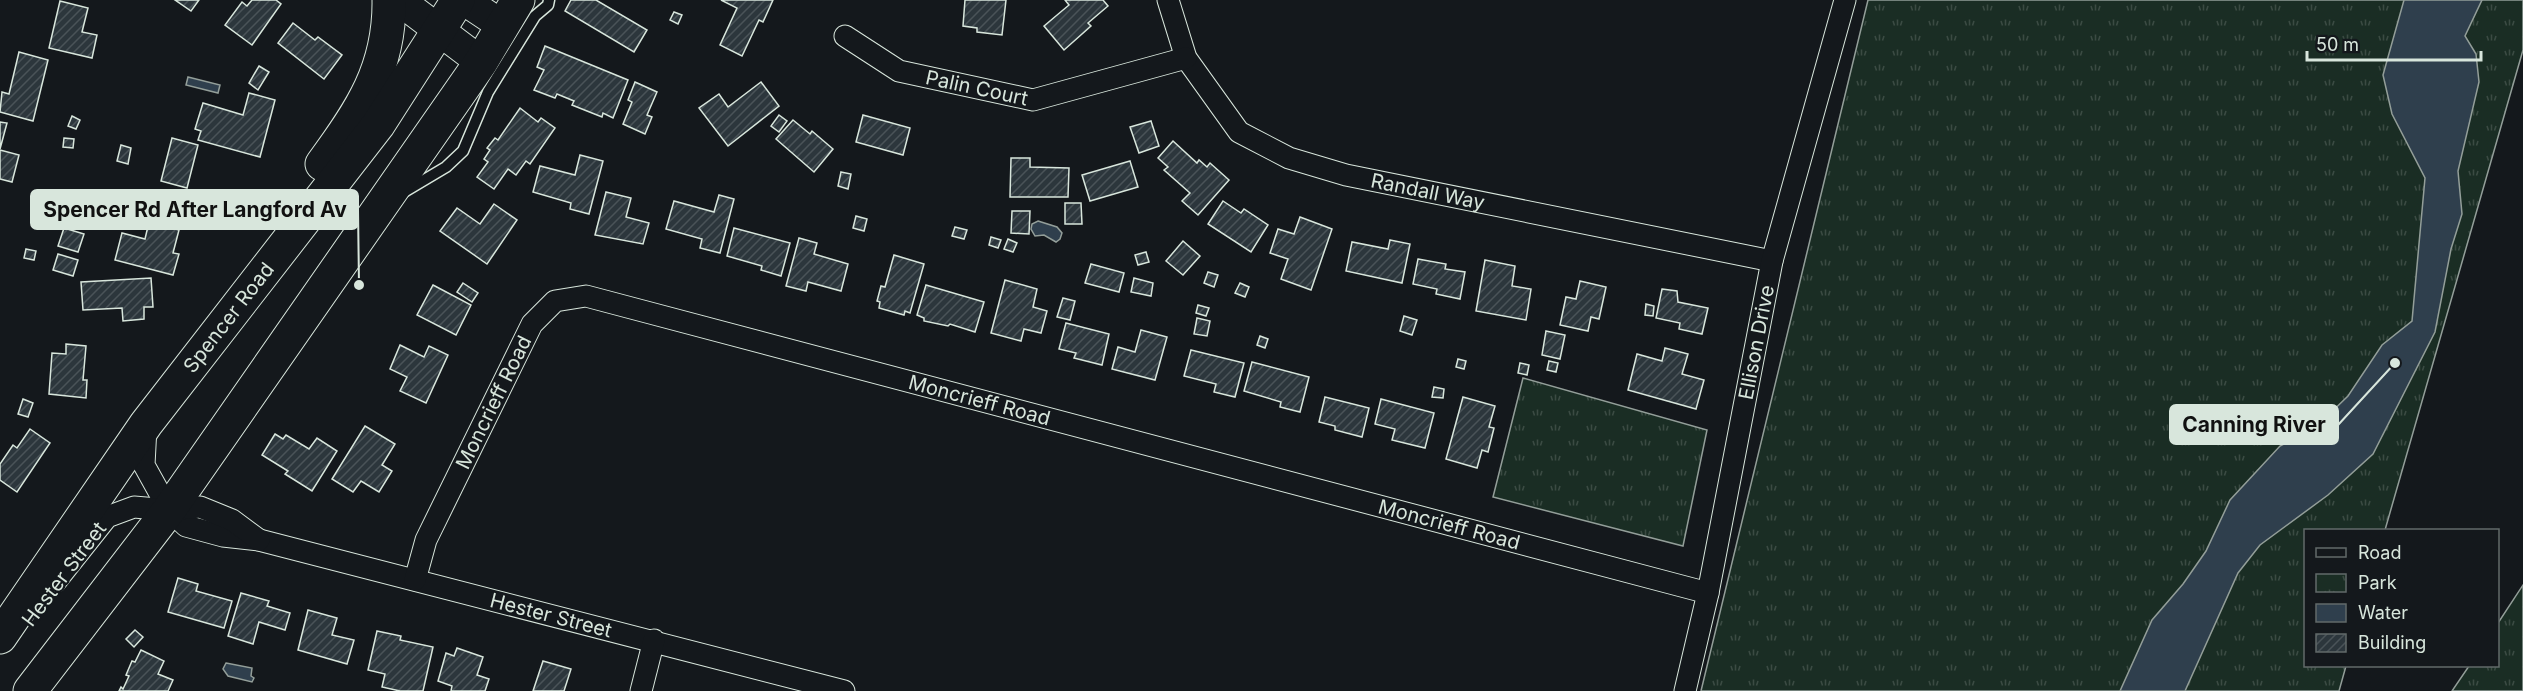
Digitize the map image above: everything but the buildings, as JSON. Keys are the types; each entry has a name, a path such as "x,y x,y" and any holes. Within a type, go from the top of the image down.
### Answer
{"main road":[{"path":"236,308 250,259 361,106 382,64 389,32 389,0"},
{"path":"399,0 481,63"},
{"name":"Spencer Road","path":"0,636 146,424 378,125 458,0"},
{"path":"30,691 169,510 481,63 510,13 464,0"}],"street":[{"name":"Randall Way","path":"1168,0 1186,58 1239,132 1289,158 1346,175 1772,261"},
{"name":"Ellison Drive","path":"1685,691 1708,593 1772,261 1845,0"},
{"name":"Palin Court","path":"845,36 899,71 1033,100 1186,58"},
{"name":"Moncrieff Road","path":"415,580 426,540 532,324 555,302 586,296 1708,593"},
{"name":"Hester Street","path":"146,424 144,465 169,510 186,526 223,536 260,540 654,640 844,691"},
{"name":"Hester Street","path":"0,648 24,629 55,582 107,517 134,507 169,510"},
{"path":"641,691 654,640"}],"lane":[{"path":"379,209 446,167 463,151 488,92 535,16 548,5 549,0"}],"green space":[{"path":"1868,0 2523,0 2523,50 2385,529 2304,529 2304,667 2346,667 2339,691 1701,691"},
{"path":"1523,378 1707,430 1683,546 1493,497"},
{"path":"2523,585 2523,691 2452,691 2468,667 2499,667 2499,621"}],"water":[{"path":"2404,0 2482,0 2465,36 2476,54 2479,82 2458,171 2462,214 2451,249 2435,332 2373,454 2328,495 2260,545 2238,573 2185,691 2120,691 2152,620 2183,584 2206,551 2230,500 2280,446 2315,428 2348,396 2382,345 2412,321 2425,178 2392,114 2383,75"},
{"path":"188,77 220,85 218,93 186,85"},
{"path":"1038,221 1057,227 1062,233 1060,239 1056,242 1044,235 1035,236 1031,229 1032,224"},
{"path":"226,663 252,668 251,676 254,678 252,682 228,676 223,669"}],"place":[{"name":"Spencer Rd After Langford Av","path":"359,285"},
{"name":"Canning River","path":"2395,363"}]}
